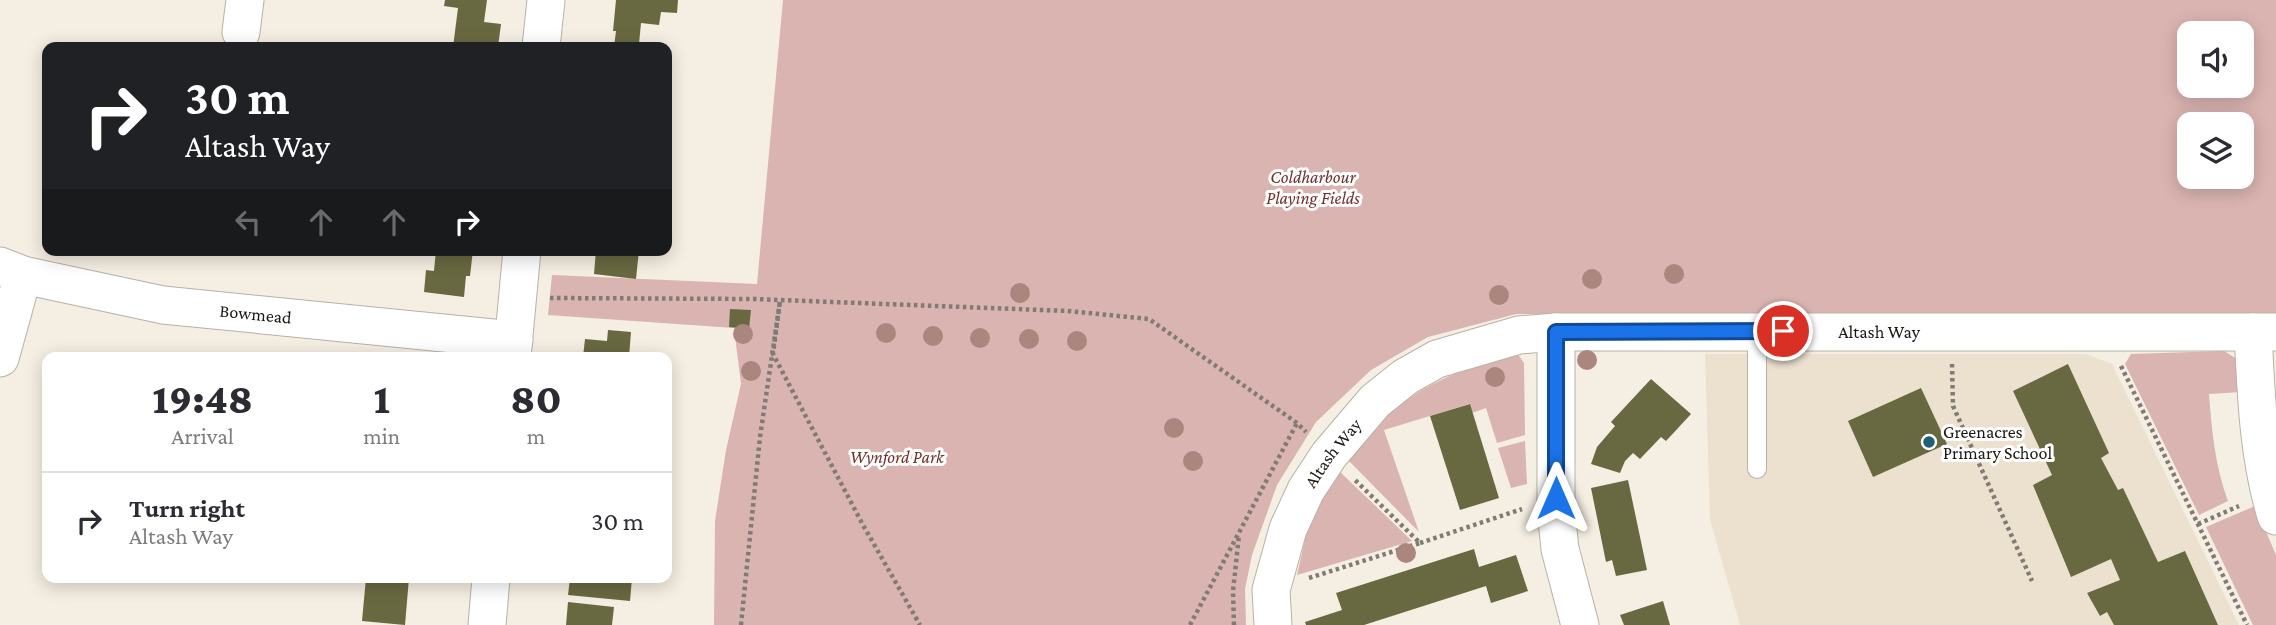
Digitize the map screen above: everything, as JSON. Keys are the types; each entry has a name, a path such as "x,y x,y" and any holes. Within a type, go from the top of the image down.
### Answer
{"street":[{"path":"542,42 546,0"},
{"path":"513,349 521,256"},
{"path":"0,358 12,270"},
{"name":"Bowmead","path":"12,270 163,305 513,349"},
{"name":"Altash Way","path":"1272,607 1289,529 1306,489 1329,455 1375,401 1405,377 1437,359 1519,335 1556,332 1757,331 2264,332"},
{"path":"1556,332 1556,498 1560,549 1580,625"},
{"path":"2264,332 2259,432 2273,505"},
{"path":"487,625 491,583"}],"lane":[{"path":"1756,469 1757,331"}],"path":[{"path":"539,298 780,301 1068,311 1149,319 1297,423 1420,543"},
{"path":"741,625 760,437 780,301"},
{"path":"780,301 773,354 863,525 920,625"},
{"path":"1952,332 1953,406 2032,581"},
{"path":"2111,332 2120,363 2247,625"},
{"path":"1189,625 1297,423"},
{"path":"1272,607 1420,543 1556,498"},
{"path":"2198,524 2273,505"},
{"path":"1234,625 1233,591 1240,530"}],"shaded area":[{"name":"Greenacres Primary School","path":"1705,354 2086,354 2112,364 2239,625 1740,625 1710,520"}],"green space":[{"name":"Coldharbour Playing Fields","path":"783,0 2276,0 2276,317 1516,314 1428,337 1371,370 1316,422 1277,485 1252,555 1245,589 1246,625 714,625 715,521 726,450 741,384 734,328 548,315 552,275 757,284"},
{"path":"2224,351 2240,361 2241,392 2209,394 2217,462 2228,501 2199,515 2125,364 2131,354"},
{"path":"1517,353 1524,363 1525,435 1497,443 1486,408 1472,413 1469,404 1384,430 1419,532 1347,459 1378,424 1413,395 1480,364"},
{"path":"1525,441 1527,484 1511,488 1498,448"},
{"path":"1338,470 1412,541 1297,575 1308,526"},
{"path":"2255,506 2276,555 2276,625 2253,625 2206,527"}],"building":[{"path":"445,0 487,0 484,22 501,24 499,42 454,42 458,8 444,6"},
{"path":"616,0 678,0 677,13 661,12 659,25 641,23 639,42 615,42 616,31 613,31"},
{"path":"435,256 472,256 470,276 466,276 464,297 424,292 426,270 434,271"},
{"path":"596,256 638,256 636,279 594,274"},
{"path":"730,309 751,310 749,329 729,327"},
{"path":"608,330 631,332 629,352 584,352 585,339 607,341"},
{"path":"2068,364 2109,453 2101,458 2118,490 2123,488 2158,562 2185,551 2218,625 2114,625 2107,612 2100,616 2087,593 2120,580 2111,559 2071,577 2033,485 2052,475 2013,391"},
{"path":"1651,379 1691,414 1666,441 1661,437 1640,459 1633,453 1625,461 1620,473 1591,464 1597,447 1615,426 1611,422"},
{"path":"1921,388 1947,444 1873,477 1848,421"},
{"path":"1470,404 1499,498 1460,510 1430,416"},
{"path":"1628,480 1647,570 1616,576 1612,560 1606,562 1591,488"},
{"path":"1474,549 1479,567 1516,555 1528,591 1491,603 1486,586 1364,625 1306,625 1305,622 1342,610 1336,593"},
{"path":"366,583 409,583 405,625 362,621"},
{"path":"569,583 632,583 630,601 568,595"},
{"path":"1663,601 1670,625 1624,625 1620,615"},
{"path":"568,602 614,607 612,625 566,625"}],"place":[{"name":"Greenacres Primary School","path":"1929,442"}],"route":[{"path":"1556,498 1556,332 1783,331"}],"park label":[{"name":"Wynford Park","path":"897,457"}]}
